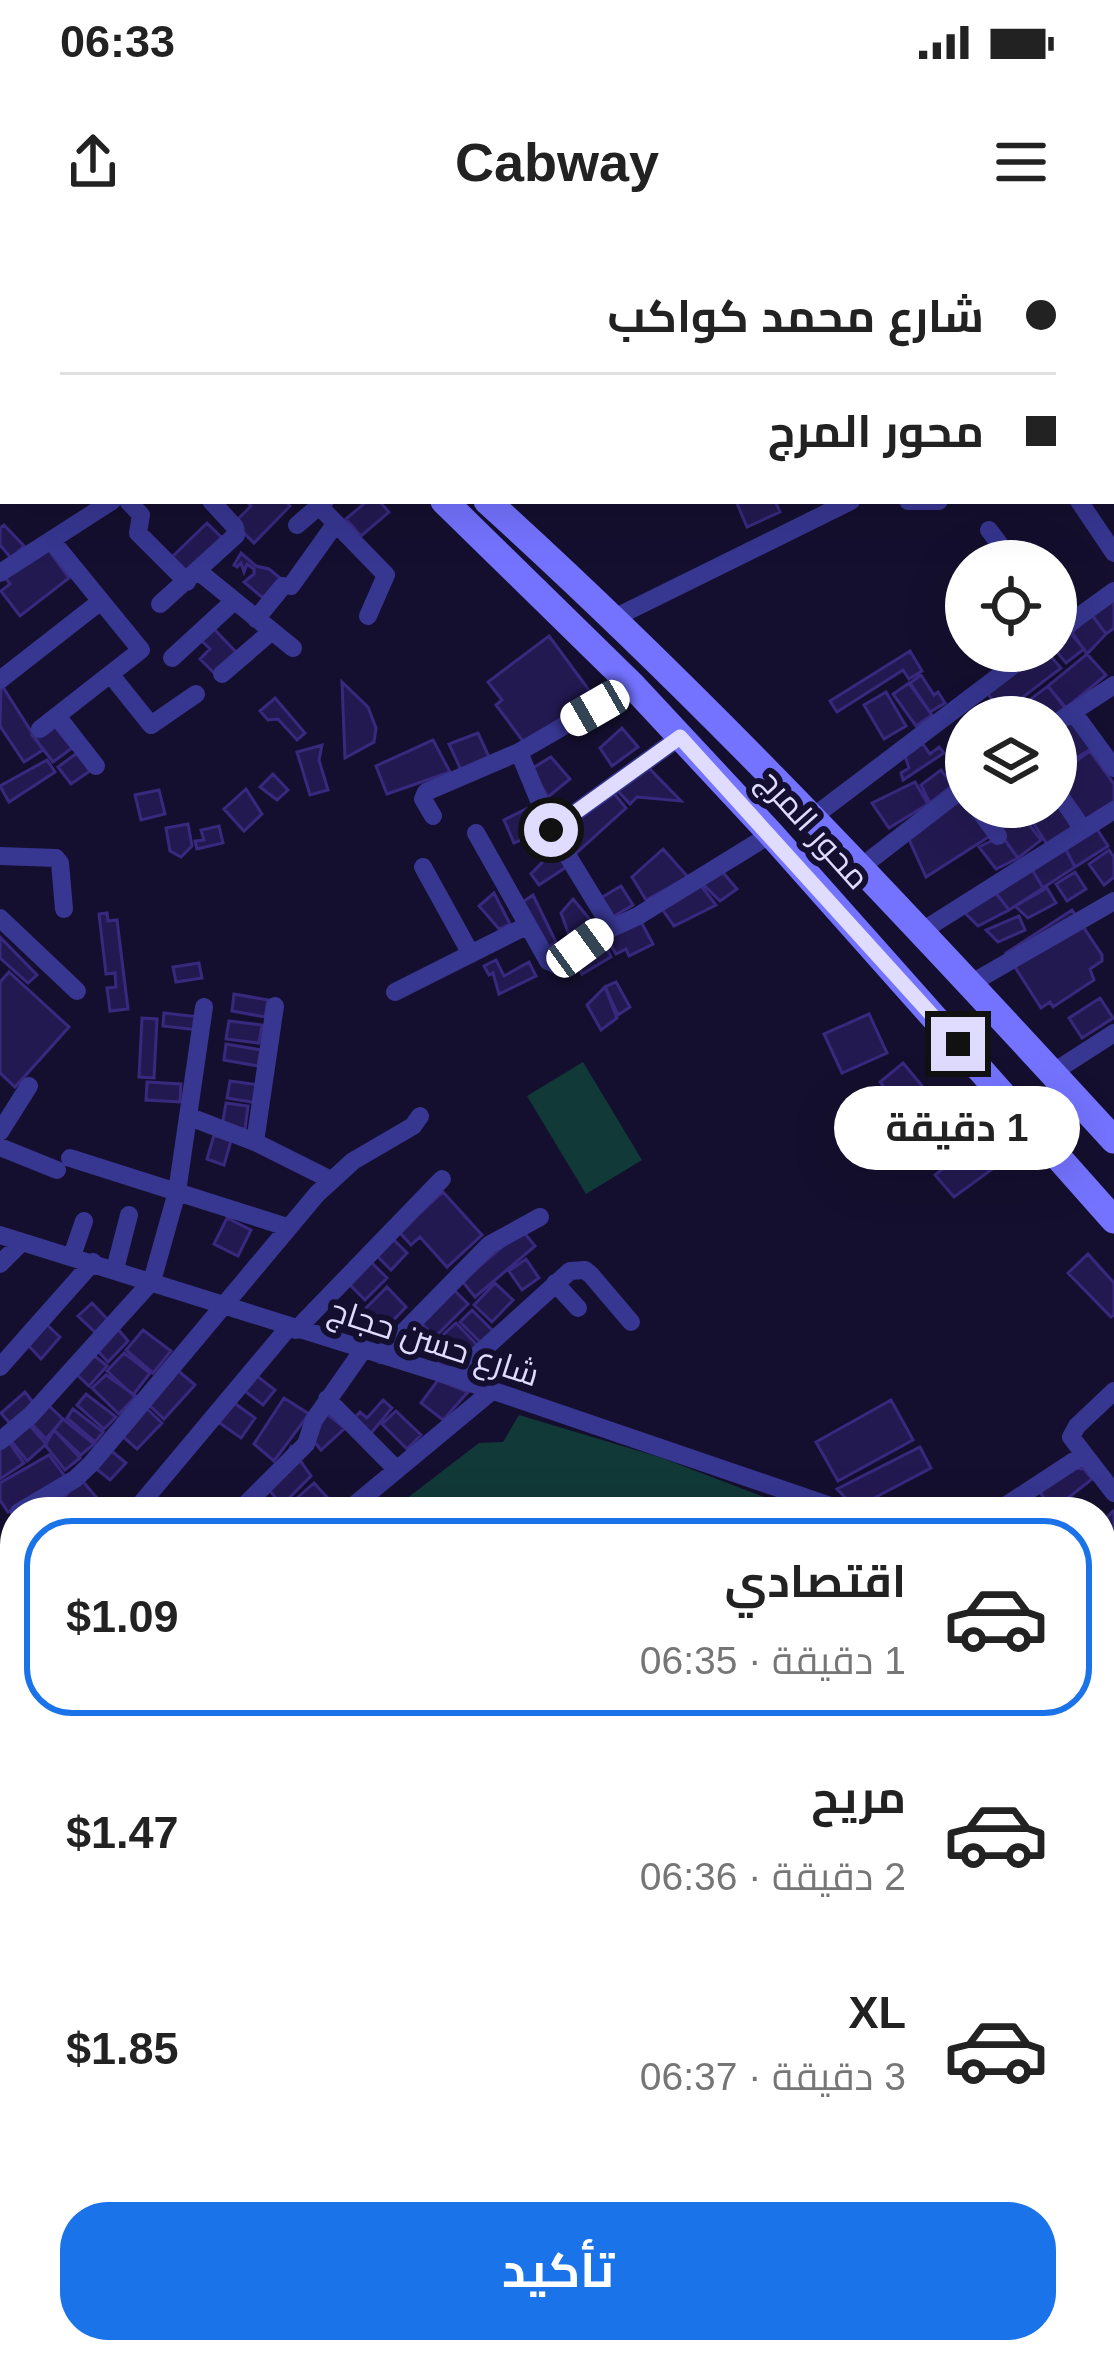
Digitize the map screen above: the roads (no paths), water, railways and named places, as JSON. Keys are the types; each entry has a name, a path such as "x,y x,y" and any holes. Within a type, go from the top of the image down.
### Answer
{"main road":[{"name":"محور المرج","path":"447,504 633,686 727,786 1114,1220"},
{"name":"محور المرج","path":"490,504 614,618 813,817 1111,1132"},
{"path":"727,786 754,758"}],"street":[{"path":"0,573 108,504"},
{"path":"131,504 141,515 138,533 293,648"},
{"path":"160,604 236,536 235,527 214,504"},
{"path":"297,525 321,504"},
{"path":"323,504 386,575 368,616"},
{"path":"614,618 845,504"},
{"path":"1081,504 1114,554"},
{"path":"222,674 264,625 287,586 336,523"},
{"path":"989,530 996,540"},
{"path":"40,729 141,648 52,542"},
{"path":"1077,615 1114,591"},
{"path":"0,680 101,601"},
{"path":"172,658 234,601"},
{"path":"813,817 1004,672"},
{"path":"111,675 151,725 196,694"},
{"path":"1077,709 1114,685"},
{"path":"433,816 423,799 426,792 519,752 633,686"},
{"path":"57,716 96,766"},
{"path":"1077,726 1108,746 1114,768"},
{"path":"551,830 680,737"},
{"path":"519,752 551,830 611,927"},
{"path":"860,867 945,804"},
{"path":"922,931 1114,810"},
{"path":"1077,820 1083,829"},
{"path":"992,828 998,836"},
{"path":"476,832 554,964 770,833"},
{"path":"0,856 56,858 64,910"},
{"path":"423,867 471,954"},
{"path":"970,984 1114,901"},
{"path":"0,917 77,991"},
{"path":"395,992 528,925"},
{"path":"255,1142 275,1006"},
{"path":"3,1434 152,1281 177,1192 205,1007"},
{"path":"1052,1073 1114,1033"},
{"path":"0,1132 6,1112 29,1086"},
{"path":"44,1497 91,1464 286,1227 331,1180 382,1142 413,1126 420,1116"},
{"path":"190,1117 255,1142 331,1180"},
{"path":"0,1148 177,1192 286,1227"},
{"path":"148,1497 292,1328 442,1179"},
{"path":"115,1269 129,1215"},
{"path":"253,1497 306,1444 327,1400 372,1353 489,1245 541,1216"},
{"path":"72,1256 83,1221"},
{"name":"شارع حسن حجاج","path":"0,1235 493,1390 804,1497"},
{"path":"0,1264 22,1242"},
{"path":"0,1366 93,1262"},
{"path":"453,1377 570,1271 585,1270 631,1322"},
{"path":"555,1283 578,1308"},
{"path":"364,1497 493,1390"},
{"path":"1114,1391 1072,1430 1073,1443 1114,1496"},
{"path":"327,1400 397,1470"},
{"path":"1019,1497 1083,1455"}]}
